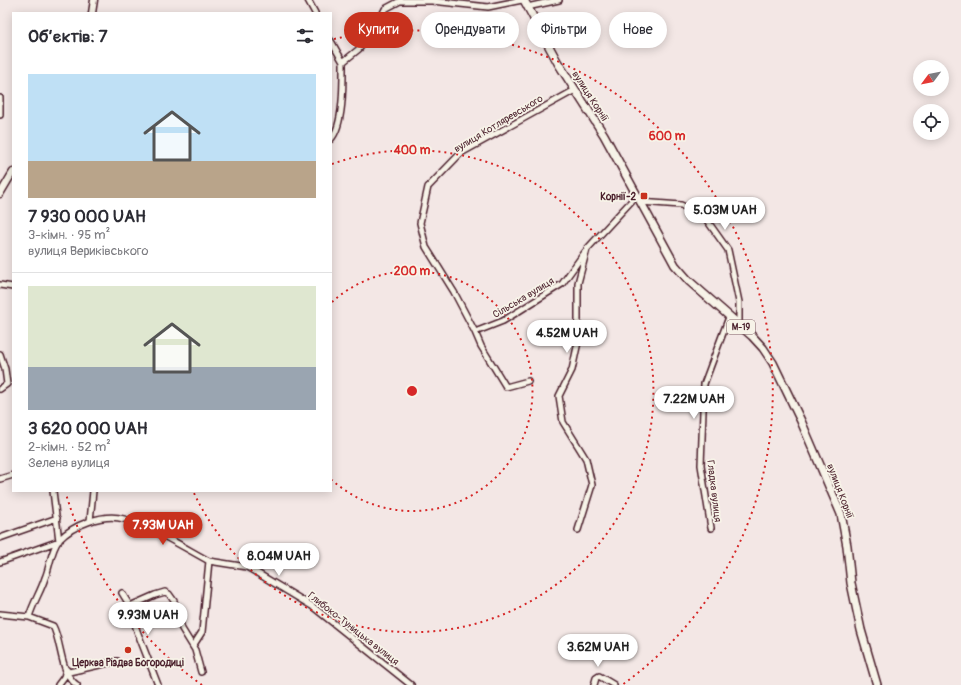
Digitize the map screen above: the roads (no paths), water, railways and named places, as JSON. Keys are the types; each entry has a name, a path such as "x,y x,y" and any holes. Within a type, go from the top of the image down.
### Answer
{"highway":[{"name":"вулиця Корнії","path":"525,2 558,63 604,135 675,265 689,282 763,348 773,363 801,421 841,514 847,546 851,583 861,630 877,685"}],"main road":[{"path":"92,12 94,0"},
{"path":"0,194 12,174"}],"street":[{"path":"308,0 314,12"},
{"path":"343,62 359,49 374,31 386,9 400,1 432,1 488,7 525,2 559,0"},
{"path":"332,43 343,62 343,99 336,134 332,138"},
{"name":"вулиця Котляревського","path":"475,332 454,292 426,247 420,223 428,187 460,154 575,90"},
{"path":"0,98 0,115"},
{"path":"639,198 682,205 706,219 728,250 739,302 739,325"},
{"name":"Сільська вулиця","path":"475,332 503,321 562,284 587,249 639,198"},
{"name":"Сільська вулиця","path":"578,530 592,485 586,459 563,422 559,396 572,370 578,342 578,284 587,249"},
{"path":"0,285 12,287"},
{"name":"Гладка вулиця","path":"711,528 701,465 704,384 729,317"},
{"path":"475,332 481,346 506,387 528,381"},
{"path":"0,354 5,368 7,384 0,389"},
{"path":"0,479 12,475"},
{"path":"29,617 59,540 53,492"},
{"path":"0,562 59,540 90,521 93,492"},
{"path":"0,538 57,518"},
{"name":"Глибоко-Туницька вулиця","path":"90,521 123,518 154,532 209,561 247,567 312,606 411,685"},
{"path":"193,646 202,632 209,561"},
{"path":"130,606 155,595 165,592 169,594 174,601 182,629 193,646 201,672"},
{"path":"122,593 130,606 158,685"},
{"path":"0,614 29,617 52,626 58,639 66,669 72,681 77,685"},
{"path":"66,669 69,672 117,662"},
{"path":"58,685 64,677 66,669"},
{"path":"63,685 66,669"},
{"path":"594,685 596,678 599,676 614,685"}],"place":[{"name":"Корнії-2","path":"644,196"},
{"name":"Церква Різдва Богородиці","path":"128,650"}]}
